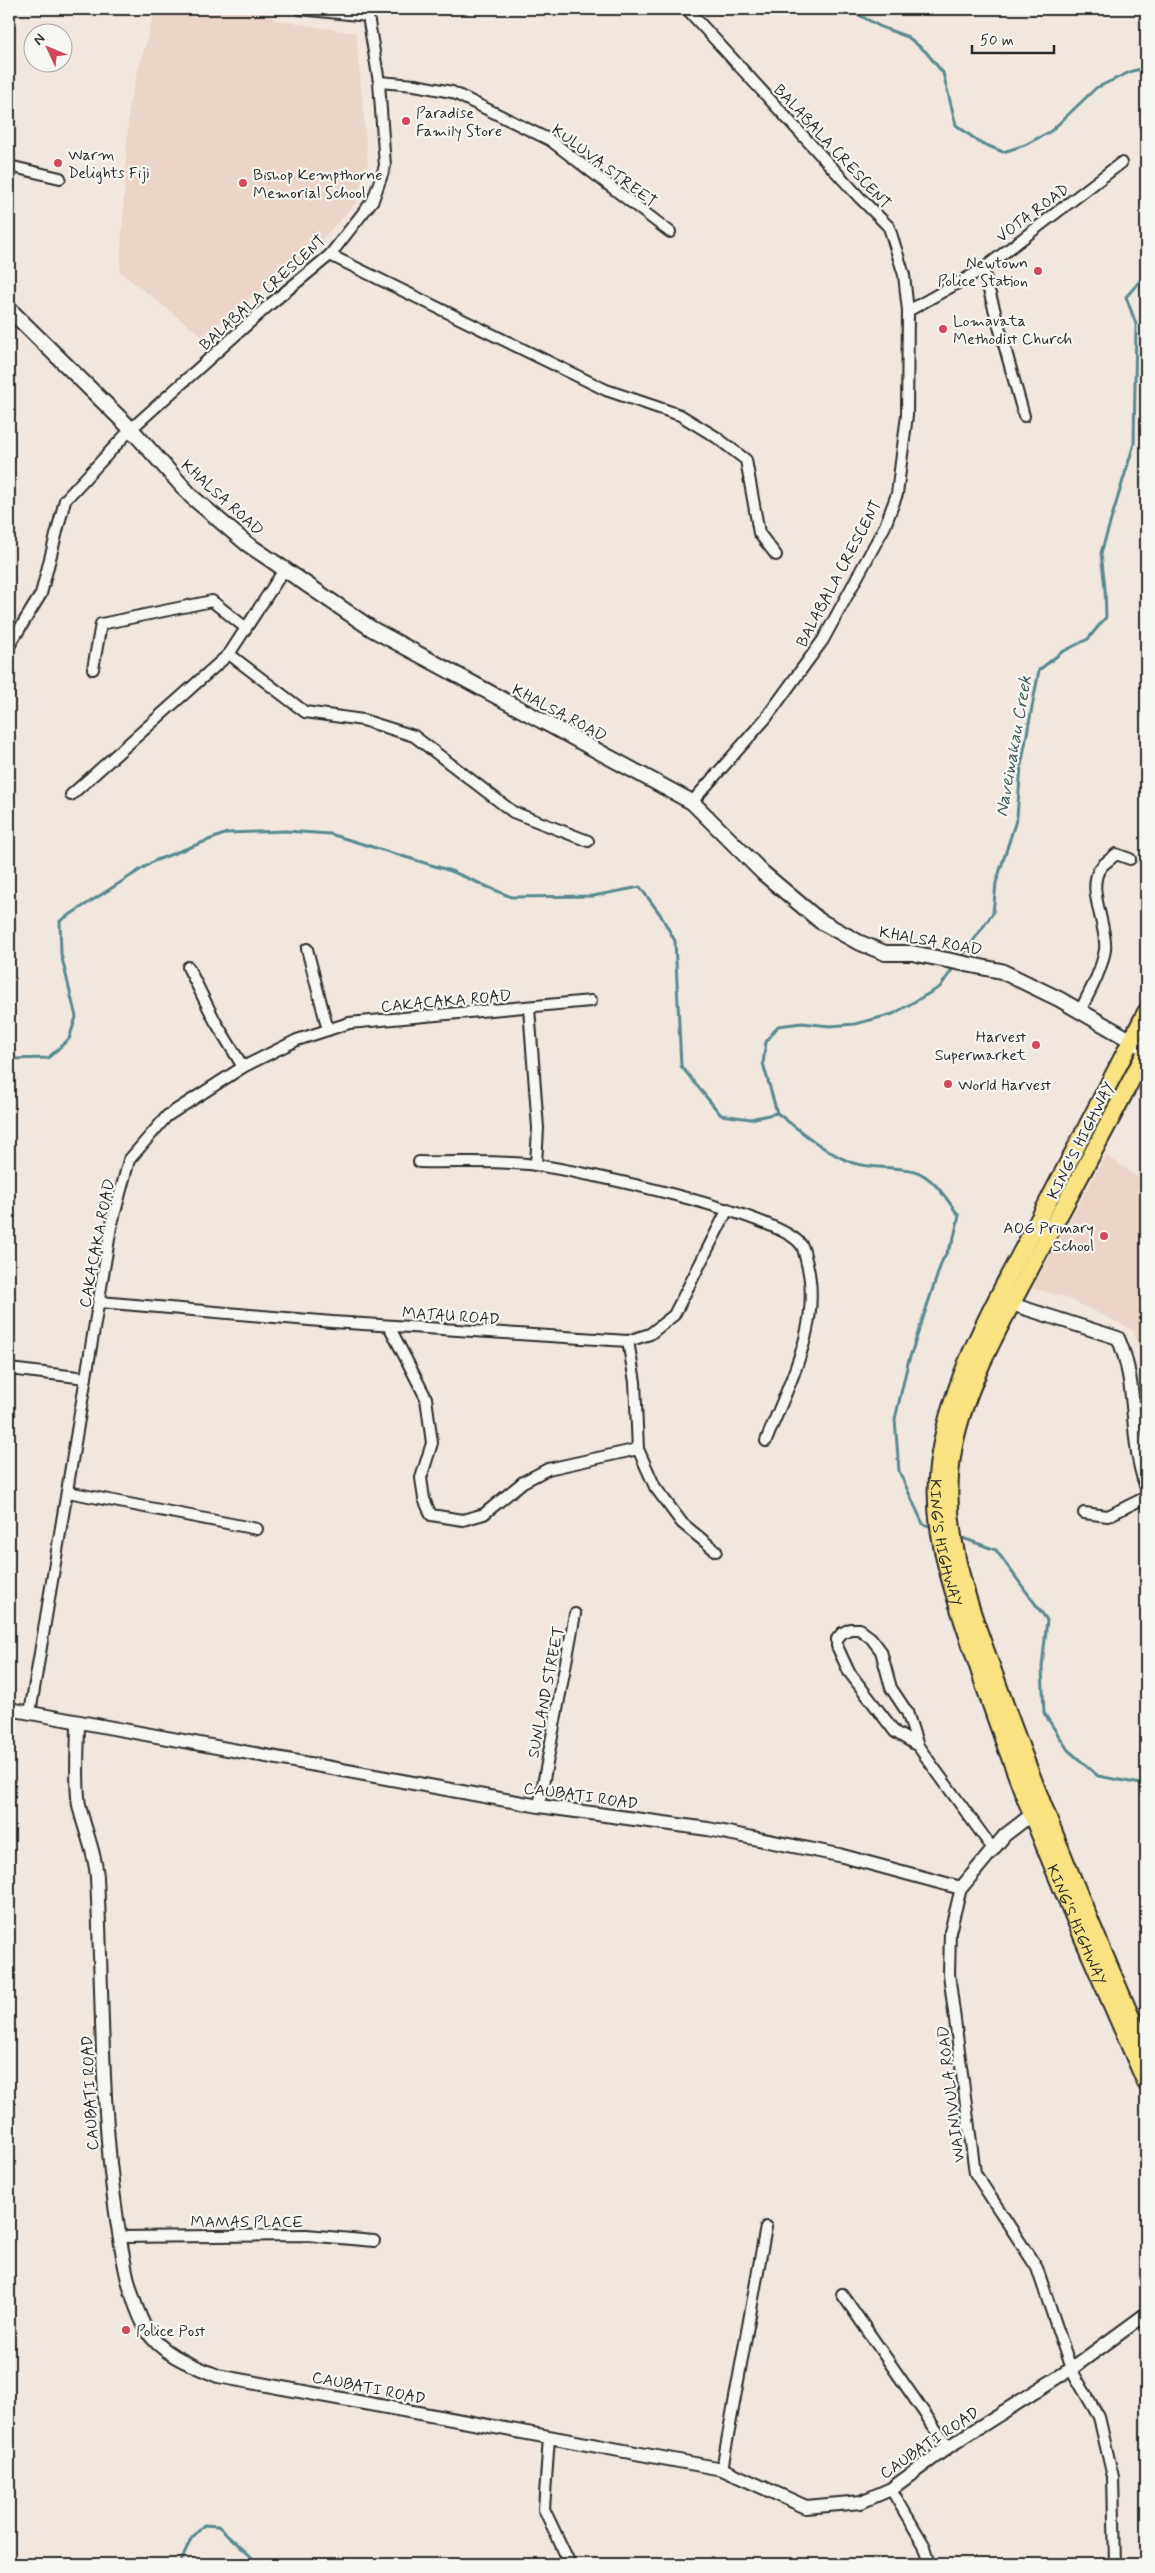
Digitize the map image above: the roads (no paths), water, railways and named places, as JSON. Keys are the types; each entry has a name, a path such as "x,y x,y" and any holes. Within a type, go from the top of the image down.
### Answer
{"highway":[{"name":"KING'S HIGHWAY","path":"1146,1012 1004,1301 958,1426 944,1523 947,1546 998,1728 1082,1904 1146,2051"},
{"name":"KING'S HIGHWAY","path":"1004,1301 1146,1051"},
{"name":"KING'S HIGHWAY","path":"1038,1810 1071,1912 1146,2083"}],"main road":[{"name":"KHALSA ROAD","path":"9,310 131,429 192,497 246,543 372,629 692,802 763,874 820,921 858,942 885,953 912,953 1001,971 1080,1011 1132,1040 1146,1051"}],"street":[{"path":"300,9 368,12"},
{"name":"BALABALA CRESCENT","path":"687,9 845,182 890,227 904,275 908,310 907,415 897,494 885,526 823,640 766,718 692,802"},
{"name":"BALABALA CRESCENT","path":"9,646 41,594 65,500 131,429 268,306 330,255 373,200 386,166 379,82 368,12"},
{"name":"KULUVA STREET","path":"379,82 415,85 452,92 542,136 670,232"},
{"name":"VOTA ROAD","path":"908,310 983,268 1120,163"},
{"path":"9,166 60,178"},
{"path":"330,255 606,390 680,414 716,437 746,460 760,532 776,555"},
{"path":"983,268 1024,416"},
{"path":"71,795 230,654 284,570"},
{"path":"93,670 101,624 212,601 246,628"},
{"path":"230,654 305,712 364,720 414,736 513,812 588,841"},
{"path":"1080,1011 1098,977 1105,948 1103,923 1094,889 1100,867 1116,854 1130,859"},
{"path":"307,950 328,1030"},
{"path":"188,967 214,1021 243,1067"},
{"name":"CAKACAKA ROAD","path":"30,1714 112,1227 129,1160 167,1116 243,1067 297,1040 350,1023 591,1001"},
{"path":"528,1008 538,1128 536,1165"},
{"path":"419,1162 536,1165 638,1186 728,1209 778,1227 790,1235 802,1246 809,1272 812,1300 805,1340 766,1441"},
{"name":"MATAU ROAD","path":"100,1302 388,1326 628,1341 650,1334 674,1315 728,1209"},
{"path":"1004,1301 1118,1338 1131,1380 1146,1486"},
{"path":"388,1326 426,1398 432,1443 421,1478 424,1500 431,1515 463,1520 484,1514 523,1482 548,1469 638,1449"},
{"path":"628,1341 635,1382 638,1449 655,1487 682,1523 716,1551"},
{"path":"9,1369 86,1378"},
{"path":"68,1492 257,1529"},
{"path":"1084,1513 1108,1516 1146,1497"},
{"name":"SUNLAND STREET","path":"539,1806 575,1614"},
{"path":"918,1746 895,1732 849,1672 836,1646 837,1639 842,1633 850,1629 859,1629 871,1638 881,1651 891,1688 906,1712 918,1746 994,1849"},
{"name":"CAUBATI ROAD","path":"9,1710 539,1806 708,1829 832,1853 961,1888"},
{"name":"CAUBATI ROAD","path":"78,1722 79,1803 97,1875 102,2025 111,2176 125,2271 134,2302 147,2331 168,2351 187,2363 218,2376 722,2470 806,2507 861,2502 892,2489 948,2447 1071,2369 1146,2314"},
{"path":"961,1888 1005,1835 1038,1810"},
{"name":"WAINIVULA ROAD","path":"961,1888 950,1932 949,1974 975,2173 1037,2268 1071,2369 1099,2417 1113,2477 1115,2564"},
{"path":"722,2470 766,2227"},
{"name":"MAMAS PLACE","path":"120,2237 306,2235 374,2241"},
{"path":"842,2294 948,2447"},
{"path":"549,2437 544,2509 570,2564"},
{"path":"892,2489 924,2544 930,2564"}],"waterway":[{"name":"Naveiwakau Creek","path":"848,9 881,27 908,37 926,52 943,73 956,125 979,142 1003,152 1025,145 1051,131 1096,88 1132,71 1146,68"},
{"name":"Naveiwakau Creek","path":"961,958 993,913 996,883 1017,817 1021,766 1039,670 1062,652 1088,639 1106,617 1101,553 1134,444 1136,324 1126,297 1146,274"},
{"path":"9,1059 48,1058 69,1039 76,1017 61,954 60,921 154,861 227,833 286,831 330,834 451,871 511,897 593,896 640,887 660,914 675,941 681,1066 721,1115 751,1119 777,1113 814,1141 843,1159 861,1165 914,1171 934,1183 959,1216 953,1241 942,1261 908,1363 895,1419 899,1471 923,1524 933,1527"},
{"name":"Naveiwakau Creek","path":"777,1113 763,1063 766,1042 778,1026 802,1023 830,1026 855,1024 893,1014 940,987 954,967"},
{"path":"957,1536 996,1550 1047,1620 1042,1667 1044,1713 1068,1750 1098,1776 1146,1785"},
{"path":"180,2564 191,2539 204,2525 218,2526 259,2564"}],"place":[{"name":"Paradise Family Store","path":"406,121"},
{"name":"Warm Delights Fiji","path":"58,163"},
{"name":"Bishop Kempthorne Memorial School","path":"243,183"},
{"name":"Newtown Police Station","path":"1038,271"},
{"name":"Lomavata Methodist Church","path":"943,329"},
{"name":"Harvest Supermarket","path":"1036,1045"},
{"name":"World Harvest","path":"948,1084"},
{"name":"AOG Primary School","path":"1104,1236"},
{"name":"Police Post","path":"126,2330"}]}
